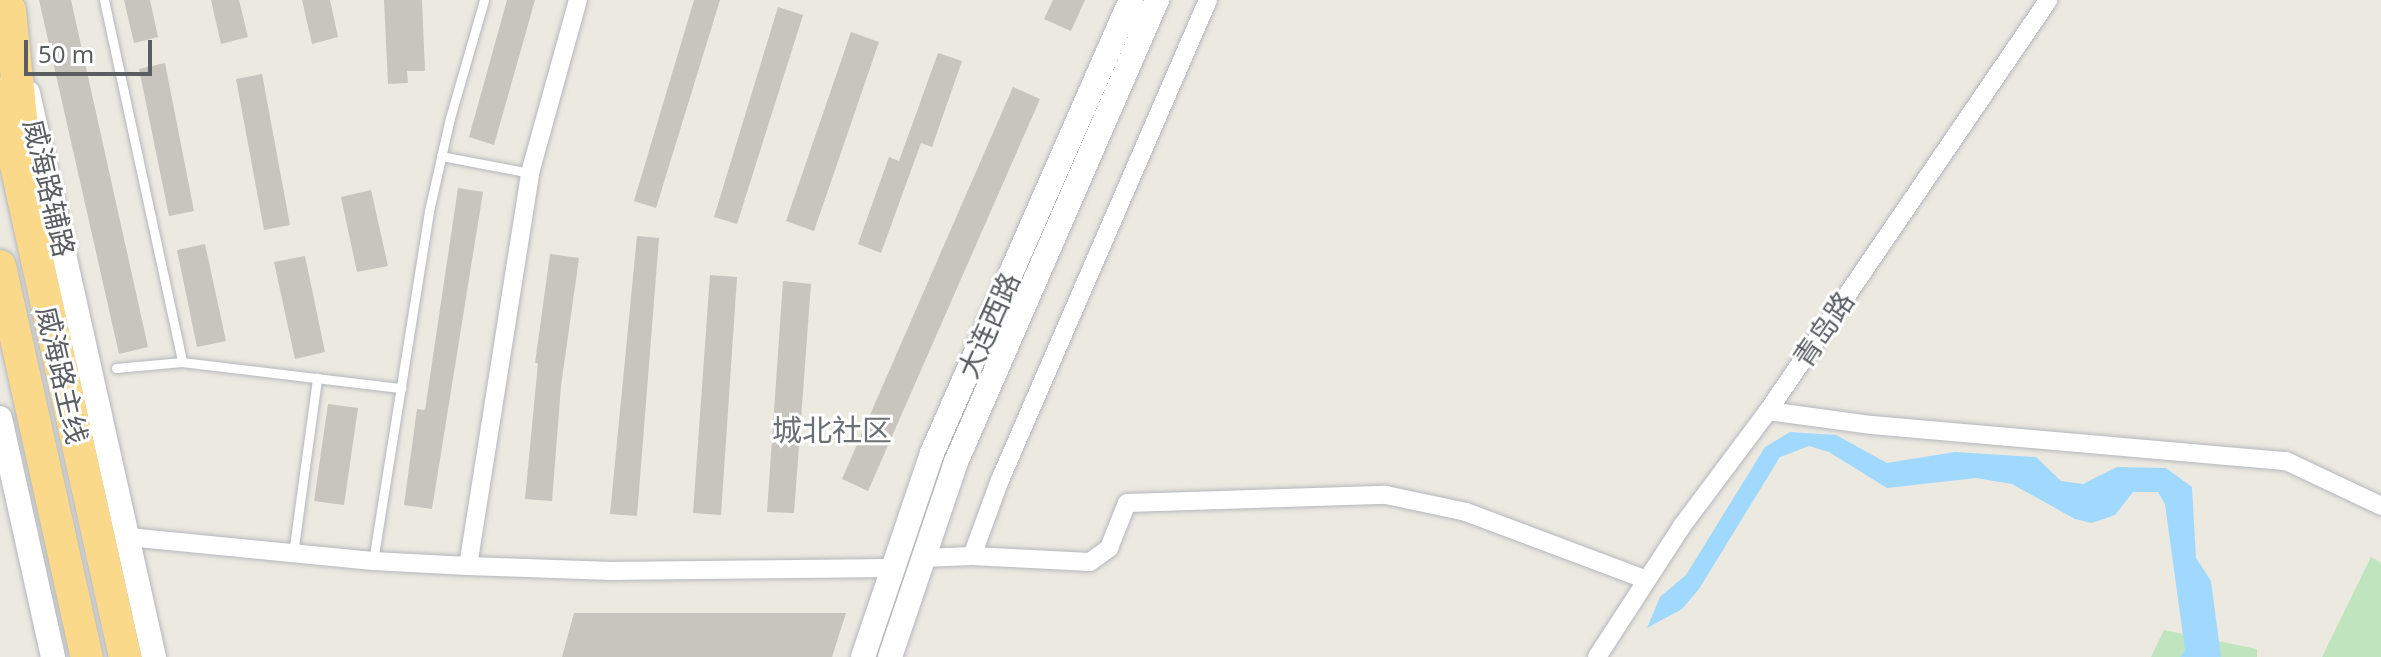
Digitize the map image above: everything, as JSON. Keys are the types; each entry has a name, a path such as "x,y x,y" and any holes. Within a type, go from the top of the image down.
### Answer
{"highway":[{"path":"9,5 38,261"},
{"name":"威海路主线","path":"0,93 125,657"},
{"name":"威海路主线","path":"0,266 87,657"}],"main road":[{"name":"大连西路","path":"863,657 932,453 1131,0"},
{"name":"大连西路","path":"890,657 956,462 1157,0"},
{"name":"威海路辅路","path":"9,5 154,657"},
{"path":"0,418 53,657"}],"street":[{"path":"468,566 530,173 578,0"},
{"path":"972,556 1000,480 1208,0"},
{"name":"青岛路","path":"1597,657 1682,526 1768,411 2048,0"},
{"path":"1768,411 1872,425 2286,461 2381,506"},
{"path":"922,558 972,556 1090,562 1109,548 1127,503 1386,495 1466,512 1647,580"},
{"path":"128,537 373,561 468,566 612,571 892,568"}],"lane":[{"path":"104,0 182,362"},
{"path":"373,561 441,156 484,0"},
{"path":"441,156 530,173"},
{"path":"116,368 182,362 401,388"},
{"path":"293,554 317,378"}],"green space":[{"path":"2371,557 2381,563 2381,657 2322,657"},
{"path":"2164,630 2257,649 2257,657 2151,657"}],"water":[{"path":"1790,432 1836,435 1887,463 1955,452 2036,457 2061,481 2083,484 2117,467 2166,468 2192,487 2196,558 2211,581 2221,657 2180,657 2185,650 2165,504 2158,492 2133,492 2115,515 2092,523 2075,519 2012,484 1976,478 1887,488 1829,452 1809,446 1780,457 1699,589 1682,609 1647,628 1660,597 1686,575 1765,447"}],"building":[{"path":"39,0 71,0 148,347 119,354"},
{"path":"124,0 150,0 158,37 134,43"},
{"path":"211,0 239,0 248,37 221,44"},
{"path":"302,0 330,0 338,37 312,44"},
{"path":"384,0 422,0 425,71 407,71 408,83 388,84"},
{"path":"507,0 535,0 494,145 469,137"},
{"path":"694,0 720,0 656,208 634,201"},
{"path":"1053,0 1085,0 1071,31 1044,19"},
{"path":"778,7 803,15 737,224 714,217"},
{"path":"851,32 879,42 814,231 786,221"},
{"path":"938,53 962,61 932,147 921,143 881,253 858,244 889,157 899,161"},
{"path":"165,63 194,211 169,216 139,69"},
{"path":"262,74 290,225 264,230 236,79"},
{"path":"1013,87 1040,99 868,491 842,479"},
{"path":"458,188 483,192 432,509 404,505 417,409 425,410"},
{"path":"371,190 388,266 357,272 341,197"},
{"path":"637,236 659,238 637,516 610,514"},
{"path":"205,244 226,341 197,347 177,250"},
{"path":"550,254 579,258 561,386 552,501 525,499 538,363 535,363"},
{"path":"305,256 325,352 295,359 274,262"},
{"path":"710,275 737,277 721,515 693,513"},
{"path":"783,281 811,284 794,513 767,512"},
{"path":"328,404 358,408 344,505 314,501"},
{"path":"574,613 846,613 832,657 562,657"}],"district":[{"name":"城北社区","path":"832,430"}]}
